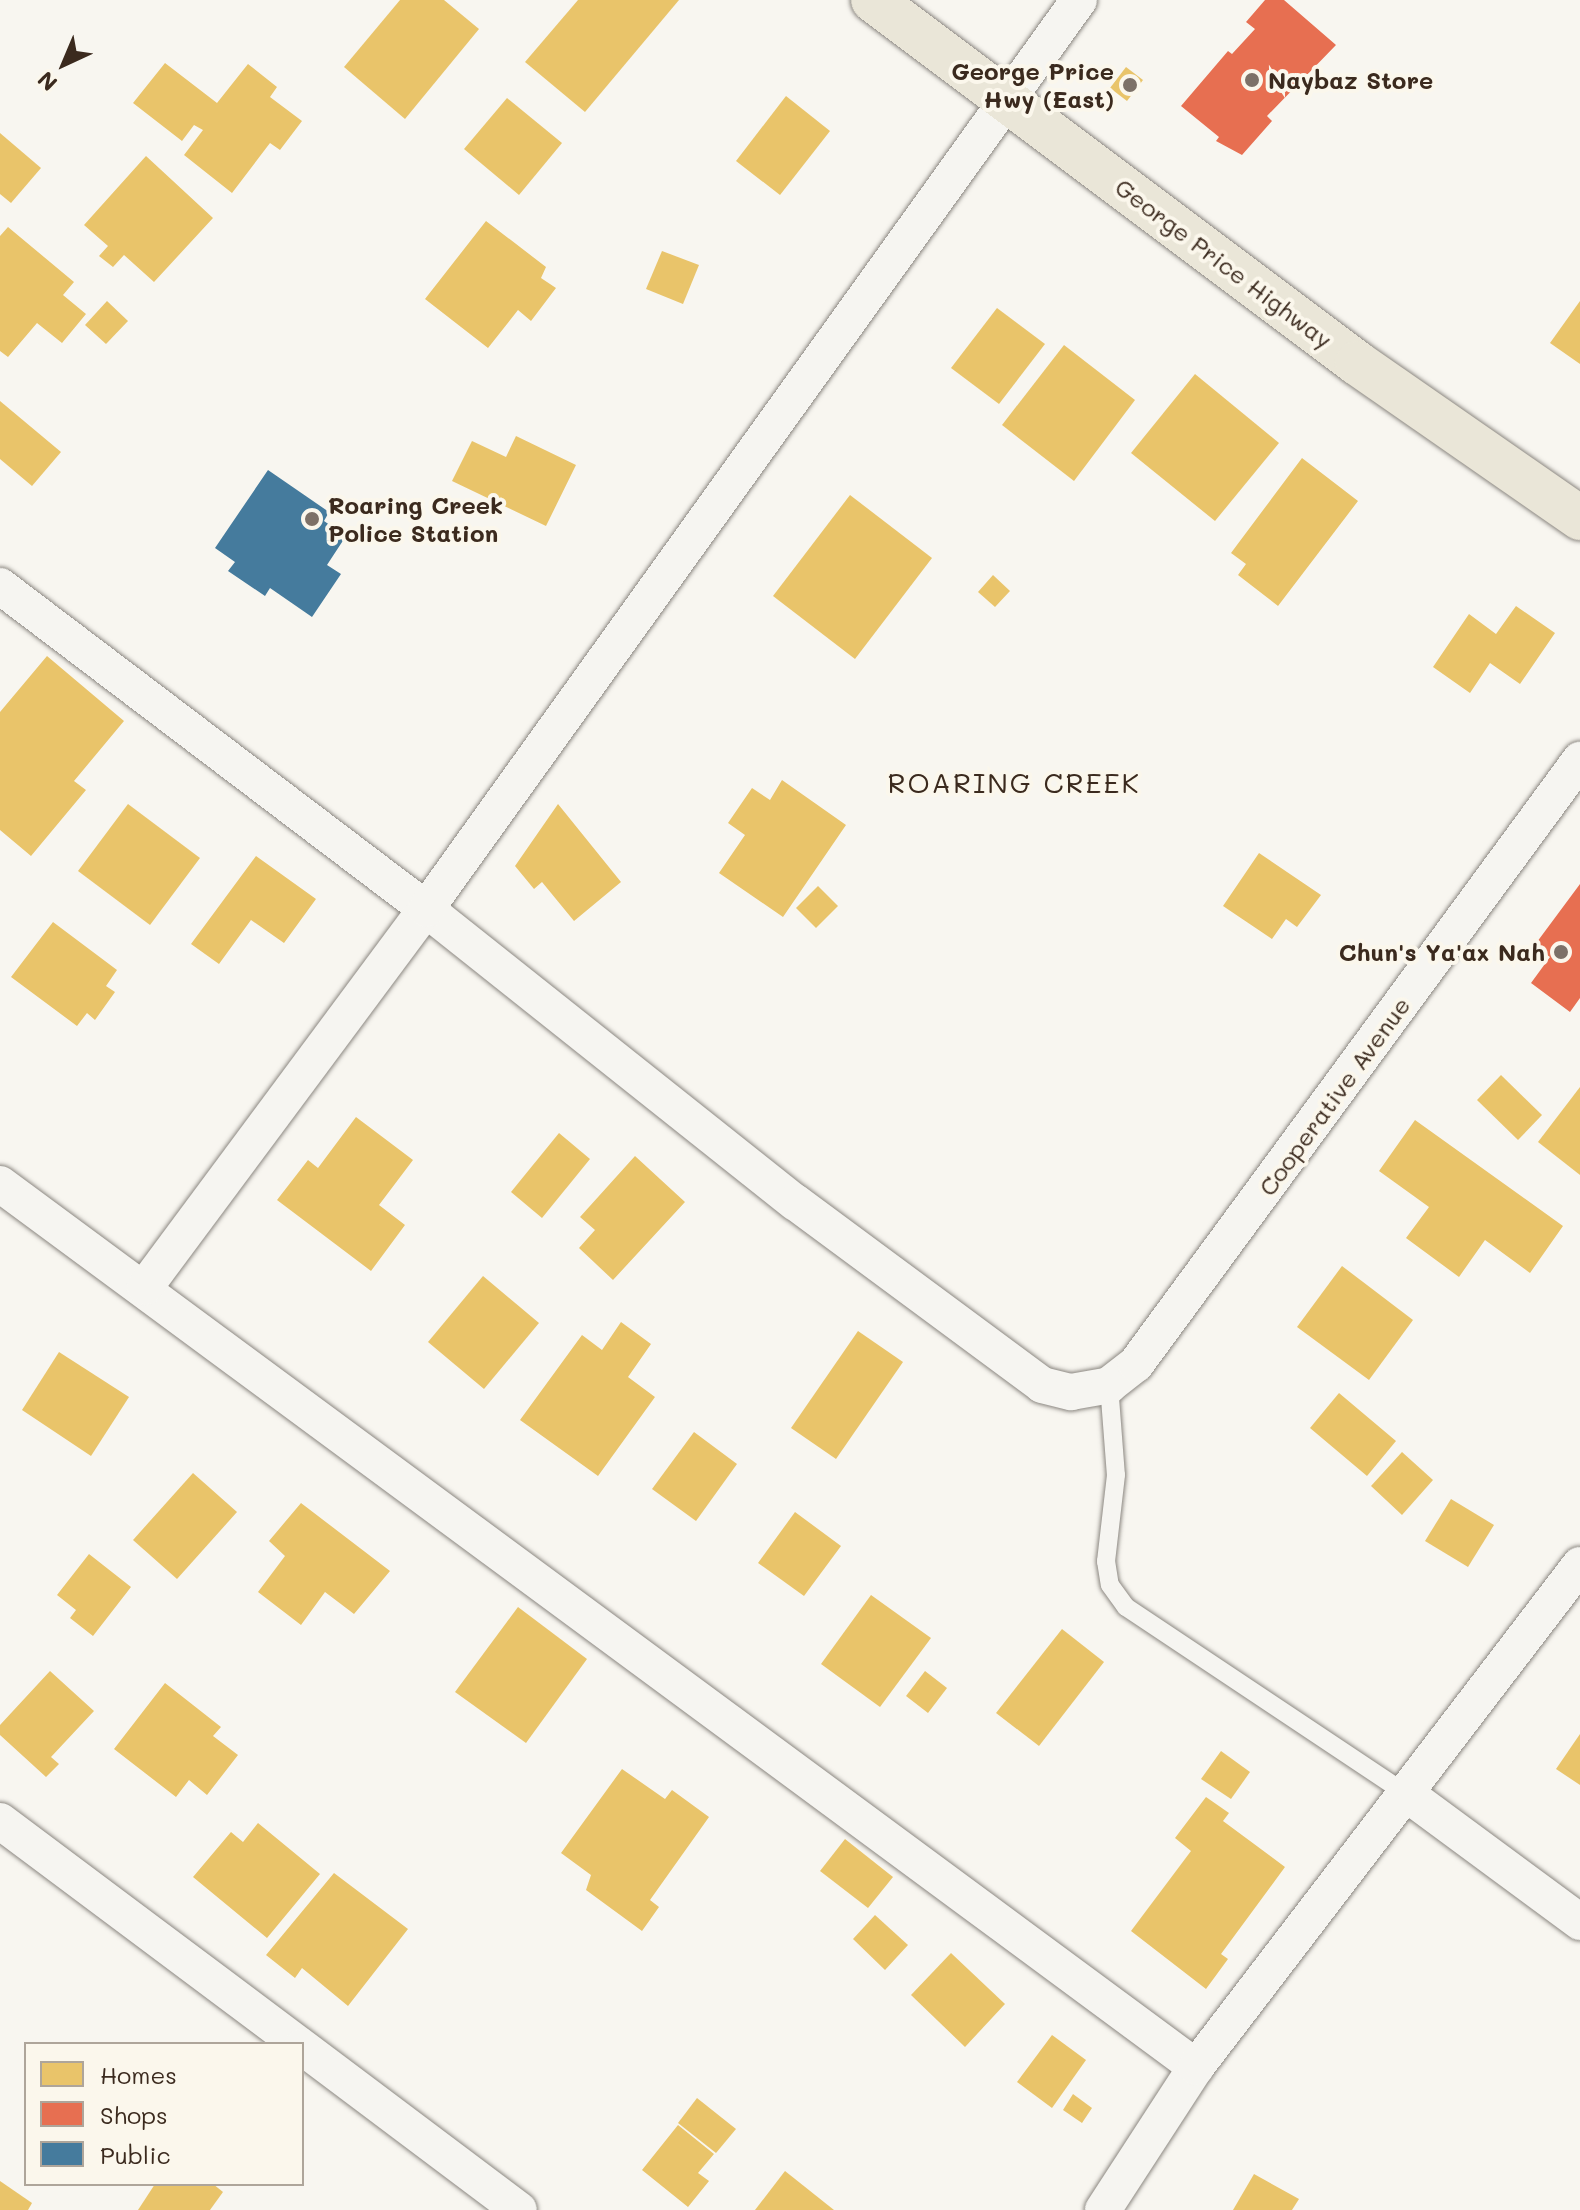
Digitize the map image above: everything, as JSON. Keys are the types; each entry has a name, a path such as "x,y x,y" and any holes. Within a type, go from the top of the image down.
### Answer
{"highway":[{"name":"George Price Highway","path":"873,0 1357,363 1580,518"}],"street":[{"path":"145,1287 426,909 1079,0"},
{"path":"0,586 426,909 795,1202 1042,1385 1071,1392 1109,1385"},
{"name":"Cooperative Avenue","path":"1109,1385 1136,1364 1164,1328 1580,760"},
{"path":"0,1184 145,1287 1196,2067"},
{"path":"1103,2210 1196,2067 1408,1795 1580,1565"},
{"path":"1408,1795 1580,1922"},
{"path":"0,1821 295,2042"},
{"path":"304,2049 519,2210"}],"lane":[{"path":"1109,1385 1116,1475 1106,1561 1118,1596 1126,1607 1408,1795"}],"building: Homes":[{"path":"400,0 444,0 479,29 405,119 344,67"},
{"path":"578,0 679,0 585,112 525,62"},
{"path":"165,63 217,103 248,64 277,87 270,97 302,121 280,150 270,143 232,193 184,155 203,130 194,125 182,141 133,103"},
{"path":"1126,67 1143,80 1127,101 1110,88"},
{"path":"786,96 830,131 780,195 736,161"},
{"path":"507,98 562,143 519,195 464,149"},
{"path":"0,133 41,168 11,203 0,194"},
{"path":"146,156 213,218 154,282 124,255 113,267 99,256 108,246 84,225"},
{"path":"486,221 546,267 541,278 556,288 531,321 518,310 488,348 425,299"},
{"path":"8,227 74,282 63,295 86,314 62,343 37,323 8,357 0,351 0,236"},
{"path":"662,251 699,265 683,304 646,289"},
{"path":"107,301 128,321 106,344 85,325"},
{"path":"1580,301 1580,364 1550,343"},
{"path":"997,308 1045,344 999,404 951,368"},
{"path":"1064,345 1135,400 1074,481 1002,425"},
{"path":"1195,374 1279,443 1215,521 1131,453"},
{"path":"0,401 61,452 32,486 0,459"},
{"path":"516,436 576,465 546,526 452,481 472,441 506,457"},
{"path":"1302,458 1358,501 1278,606 1238,575 1246,564 1231,553"},
{"path":"850,495 932,558 855,659 773,596"},
{"path":"993,575 1010,591 995,607 978,592"},
{"path":"1516,606 1555,633 1520,684 1490,663 1470,693 1433,667 1469,614 1496,634"},
{"path":"47,656 124,721 74,781 86,790 31,856 0,830 0,712"},
{"path":"782,780 846,825 783,917 719,873 745,835 728,823 752,788 770,800"},
{"path":"128,804 200,858 150,925 78,871"},
{"path":"558,804 621,882 574,921 542,882 534,889 515,866"},
{"path":"1259,853 1321,895 1297,927 1286,919 1272,939 1223,906"},
{"path":"256,856 316,899 284,943 251,920 219,964 191,944"},
{"path":"818,886 838,906 816,928 796,908"},
{"path":"53,922 117,970 106,986 115,992 95,1020 87,1013 77,1026 11,977"},
{"path":"1501,1075 1542,1115 1518,1140 1477,1100"},
{"path":"1580,1087 1580,1175 1538,1142"},
{"path":"356,1117 413,1160 379,1205 405,1225 371,1271 277,1200 308,1160 318,1168"},
{"path":"1415,1120 1563,1226 1530,1273 1485,1240 1459,1277 1406,1238 1429,1207 1379,1171"},
{"path":"559,1133 590,1159 542,1218 511,1192"},
{"path":"635,1156 685,1202 613,1280 579,1248 595,1230 580,1217"},
{"path":"1342,1266 1413,1320 1369,1380 1297,1327"},
{"path":"483,1276 539,1323 484,1389 428,1342"},
{"path":"621,1322 651,1344 628,1377 655,1397 598,1476 520,1420 582,1335 602,1350"},
{"path":"858,1331 903,1362 836,1459 791,1428"},
{"path":"59,1352 129,1397 91,1456 22,1410"},
{"path":"1339,1393 1396,1441 1367,1476 1310,1428"},
{"path":"694,1432 737,1464 696,1521 652,1489"},
{"path":"1402,1452 1433,1480 1402,1515 1371,1486"},
{"path":"193,1473 237,1512 177,1579 133,1540"},
{"path":"1451,1499 1494,1525 1468,1567 1425,1541"},
{"path":"301,1503 390,1571 354,1614 325,1592 301,1625 258,1592 285,1556 269,1541"},
{"path":"795,1512 841,1546 804,1596 758,1563"},
{"path":"89,1554 131,1587 93,1636 70,1618 76,1610 57,1595"},
{"path":"871,1595 931,1638 880,1707 821,1664"},
{"path":"518,1607 587,1659 526,1743 455,1692"},
{"path":"1062,1629 1104,1662 1039,1746 996,1713"},
{"path":"50,1671 94,1711 51,1757 59,1764 46,1777 0,1735 0,1725"},
{"path":"925,1671 947,1688 928,1713 906,1696"},
{"path":"165,1683 221,1727 213,1736 238,1755 207,1795 189,1780 176,1797 114,1749"},
{"path":"1580,1734 1580,1785 1556,1769"},
{"path":"1221,1751 1250,1772 1231,1799 1201,1779"},
{"path":"622,1769 665,1799 672,1790 709,1817 650,1900 659,1907 642,1931 586,1890 591,1875 561,1853"},
{"path":"1206,1797 1229,1813 1223,1821 1285,1867 1221,1954 1228,1959 1206,1989 1131,1931 1191,1851 1175,1838"},
{"path":"258,1823 320,1874 267,1938 193,1877 231,1832 243,1842"},
{"path":"845,1839 893,1877 868,1908 820,1871"},
{"path":"334,1873 408,1929 348,2006 302,1968 295,1978 266,1955"},
{"path":"875,1915 908,1945 885,1970 853,1939"},
{"path":"951,1953 1005,2004 965,2047 911,1995"},
{"path":"1052,2035 1086,2060 1052,2108 1017,2082"},
{"path":"1073,2094 1092,2108 1082,2123 1063,2110"},
{"path":"697,2098 736,2129 716,2153 678,2123"},
{"path":"678,2125 714,2154 698,2173 709,2181 688,2207 642,2170"},
{"path":"785,2171 834,2210 755,2210"},
{"path":"1254,2174 1299,2199 1292,2210 1233,2210"},
{"path":"0,2181 32,2203 28,2210 0,2210"},
{"path":"154,2186 216,2186 223,2192 210,2210 138,2210"}],"building: Shops":[{"name":"Naybaz Store","path":"1265,0 1284,0 1336,45 1267,116 1272,121 1242,155 1216,141 1219,137 1181,106 1228,51 1232,54 1255,29 1246,22"},
{"name":"Chun's Ya'ax Nah","path":"1580,884 1580,998 1570,1012 1531,983 1550,957 1534,946"}],"building: Public":[{"path":"268,470 329,512 324,521 346,536 327,565 341,574 312,617 270,588 265,596 228,571 235,562 215,548"}],"place":[{"name":"Naybaz Store","path":"1252,80"},
{"name":"George Price Hwy (East)","path":"1130,85"},
{"name":"Roaring Creek Police Station","path":"312,519"},
{"name":"Chun's Ya'ax Nah","path":"1561,952"}],"district":[{"name":"ROARING CREEK","path":"1014,782"}]}
